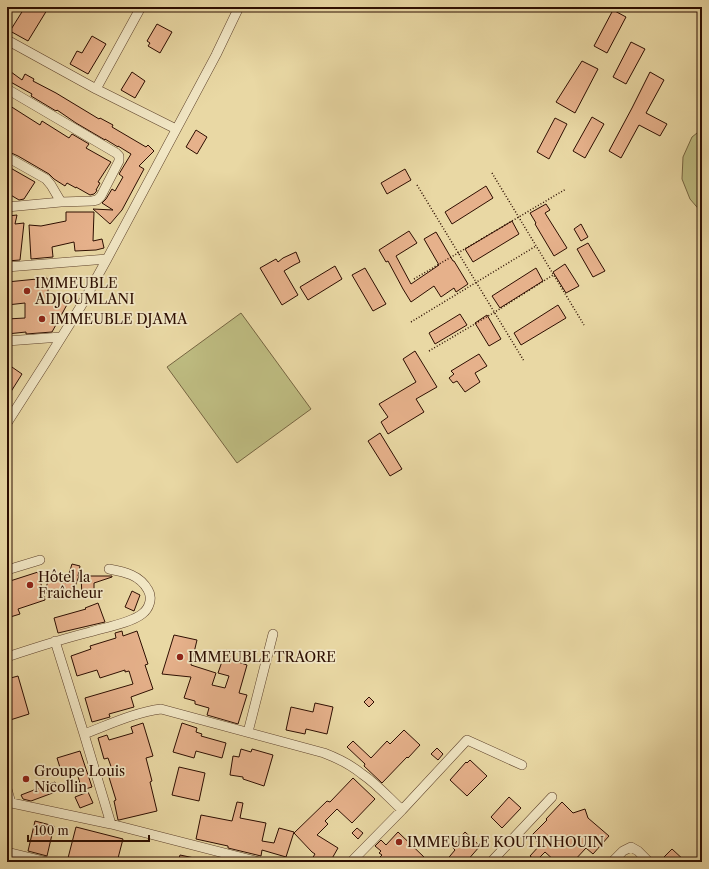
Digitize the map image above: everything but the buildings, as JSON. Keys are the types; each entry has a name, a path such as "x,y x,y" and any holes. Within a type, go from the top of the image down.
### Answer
{"street":[{"path":"96,89 141,7"},
{"path":"7,422 61,337 107,259 216,55 239,7"},
{"path":"7,40 96,89 176,129"},
{"path":"7,89 119,156 119,161 101,196 96,200 7,207"},
{"path":"7,157 46,179 61,202"},
{"path":"7,267 107,259"},
{"path":"7,341 61,337"},
{"path":"7,570 40,560"},
{"path":"7,657 55,641 129,621 141,615 146,610 151,599 150,591 143,582 128,573 109,569"},
{"path":"248,732 273,634"},
{"path":"55,641 112,824"},
{"path":"84,734 140,713 161,709 324,752 337,758 362,774 374,783 402,810"},
{"path":"351,862 467,740 522,765"},
{"path":"7,789 9,802 112,824 259,862"},
{"path":"491,862 552,797"},
{"path":"612,862 623,851 630,847 649,862"},
{"path":"7,852 48,862"}],"path":[{"path":"492,173 584,325"},
{"path":"417,185 524,361"},
{"path":"414,279 566,189"},
{"path":"411,322 536,246"},
{"path":"429,351 495,312 553,275"}],"shaded area":[{"path":"702,129 702,213 690,199 682,179 683,157 692,137"},
{"path":"241,313 311,409 237,463 167,367"}],"place":[{"name":"IMMEUBLE ADJOUMLANI","path":"27,291"},
{"name":"IMMEUBLE DJAMA","path":"42,319"},
{"name":"Hôtel la Fraîcheur","path":"30,585"},
{"name":"IMMEUBLE TRAORE","path":"180,657"},
{"name":"Groupe Louis Nicollin","path":"26,779"},
{"name":"IMMEUBLE KOUTINHOUIN","path":"399,842"}]}
